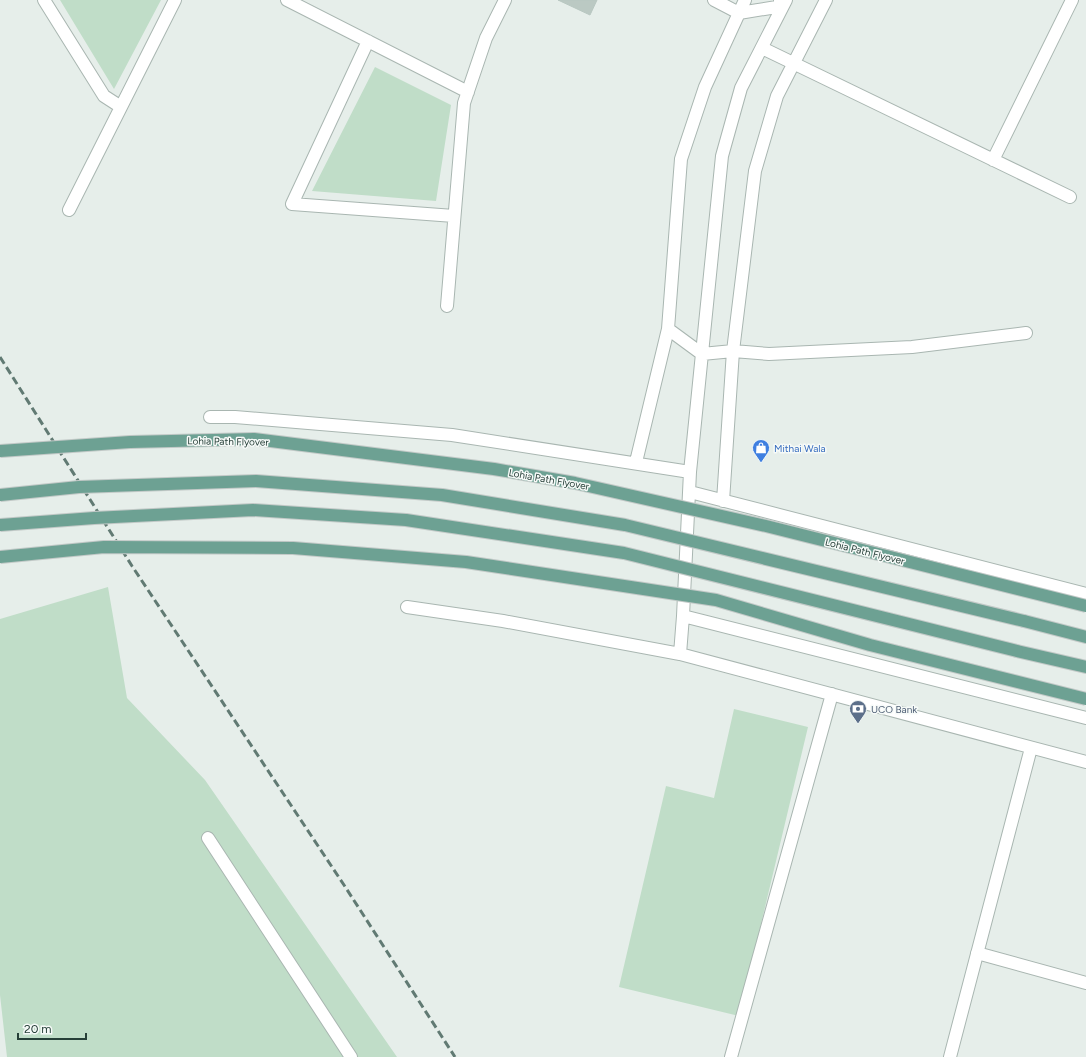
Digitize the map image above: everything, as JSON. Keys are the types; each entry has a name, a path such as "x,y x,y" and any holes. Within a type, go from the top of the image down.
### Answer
{"main road":[{"name":"Lohia Path Flyover","path":"0,451 130,442 254,440 494,469 575,483 766,526 1086,606"},
{"path":"0,495 79,486 256,481 442,495 625,525 1086,637"},
{"path":"0,525 94,518 253,510 406,520 624,553 1086,667"},
{"path":"0,556 104,547 293,548 466,562 716,600 870,645 1086,699"}],"street":[{"path":"44,0 104,96 121,107"},
{"path":"69,210 174,0"},
{"path":"287,0 468,92"},
{"path":"447,306 464,103 486,38 505,0"},
{"path":"714,0 739,13 783,2"},
{"path":"636,462 668,329 681,159 705,87 745,0"},
{"path":"723,501 733,351 755,171 777,96 826,0"},
{"path":"993,160 1072,0"},
{"path":"680,654 690,472 722,156 741,88 762,48 783,2"},
{"path":"368,41 292,204 454,216"},
{"path":"762,48 1070,197"},
{"path":"668,329 702,354 733,351 769,354 912,347 1026,333"},
{"path":"210,417 234,417 452,435 636,462 690,472"},
{"path":"690,492 1086,594"},
{"path":"407,607 503,621 680,654 1086,762"},
{"path":"683,616 1086,718"},
{"path":"732,1057 832,694"},
{"path":"950,1057 1031,748"},
{"path":"208,838 352,1057"},
{"path":"977,953 1086,984"}],"green space":[{"path":"60,0 161,0 114,89"},
{"path":"375,67 451,105 436,201 312,191"},
{"path":"108,587 127,698 205,780 397,1057 7,1057 0,995 0,619"},
{"path":"734,709 808,727 739,1016 619,987 666,786 714,798"}],"building":[{"path":"558,0 597,0 590,15"}],"railway":[{"path":"0,357 132,566 344,885 455,1057"}],"place":[{"name":"Mithai Wala","path":"761,463"},
{"name":"UCO Bank","path":"858,724"}]}
